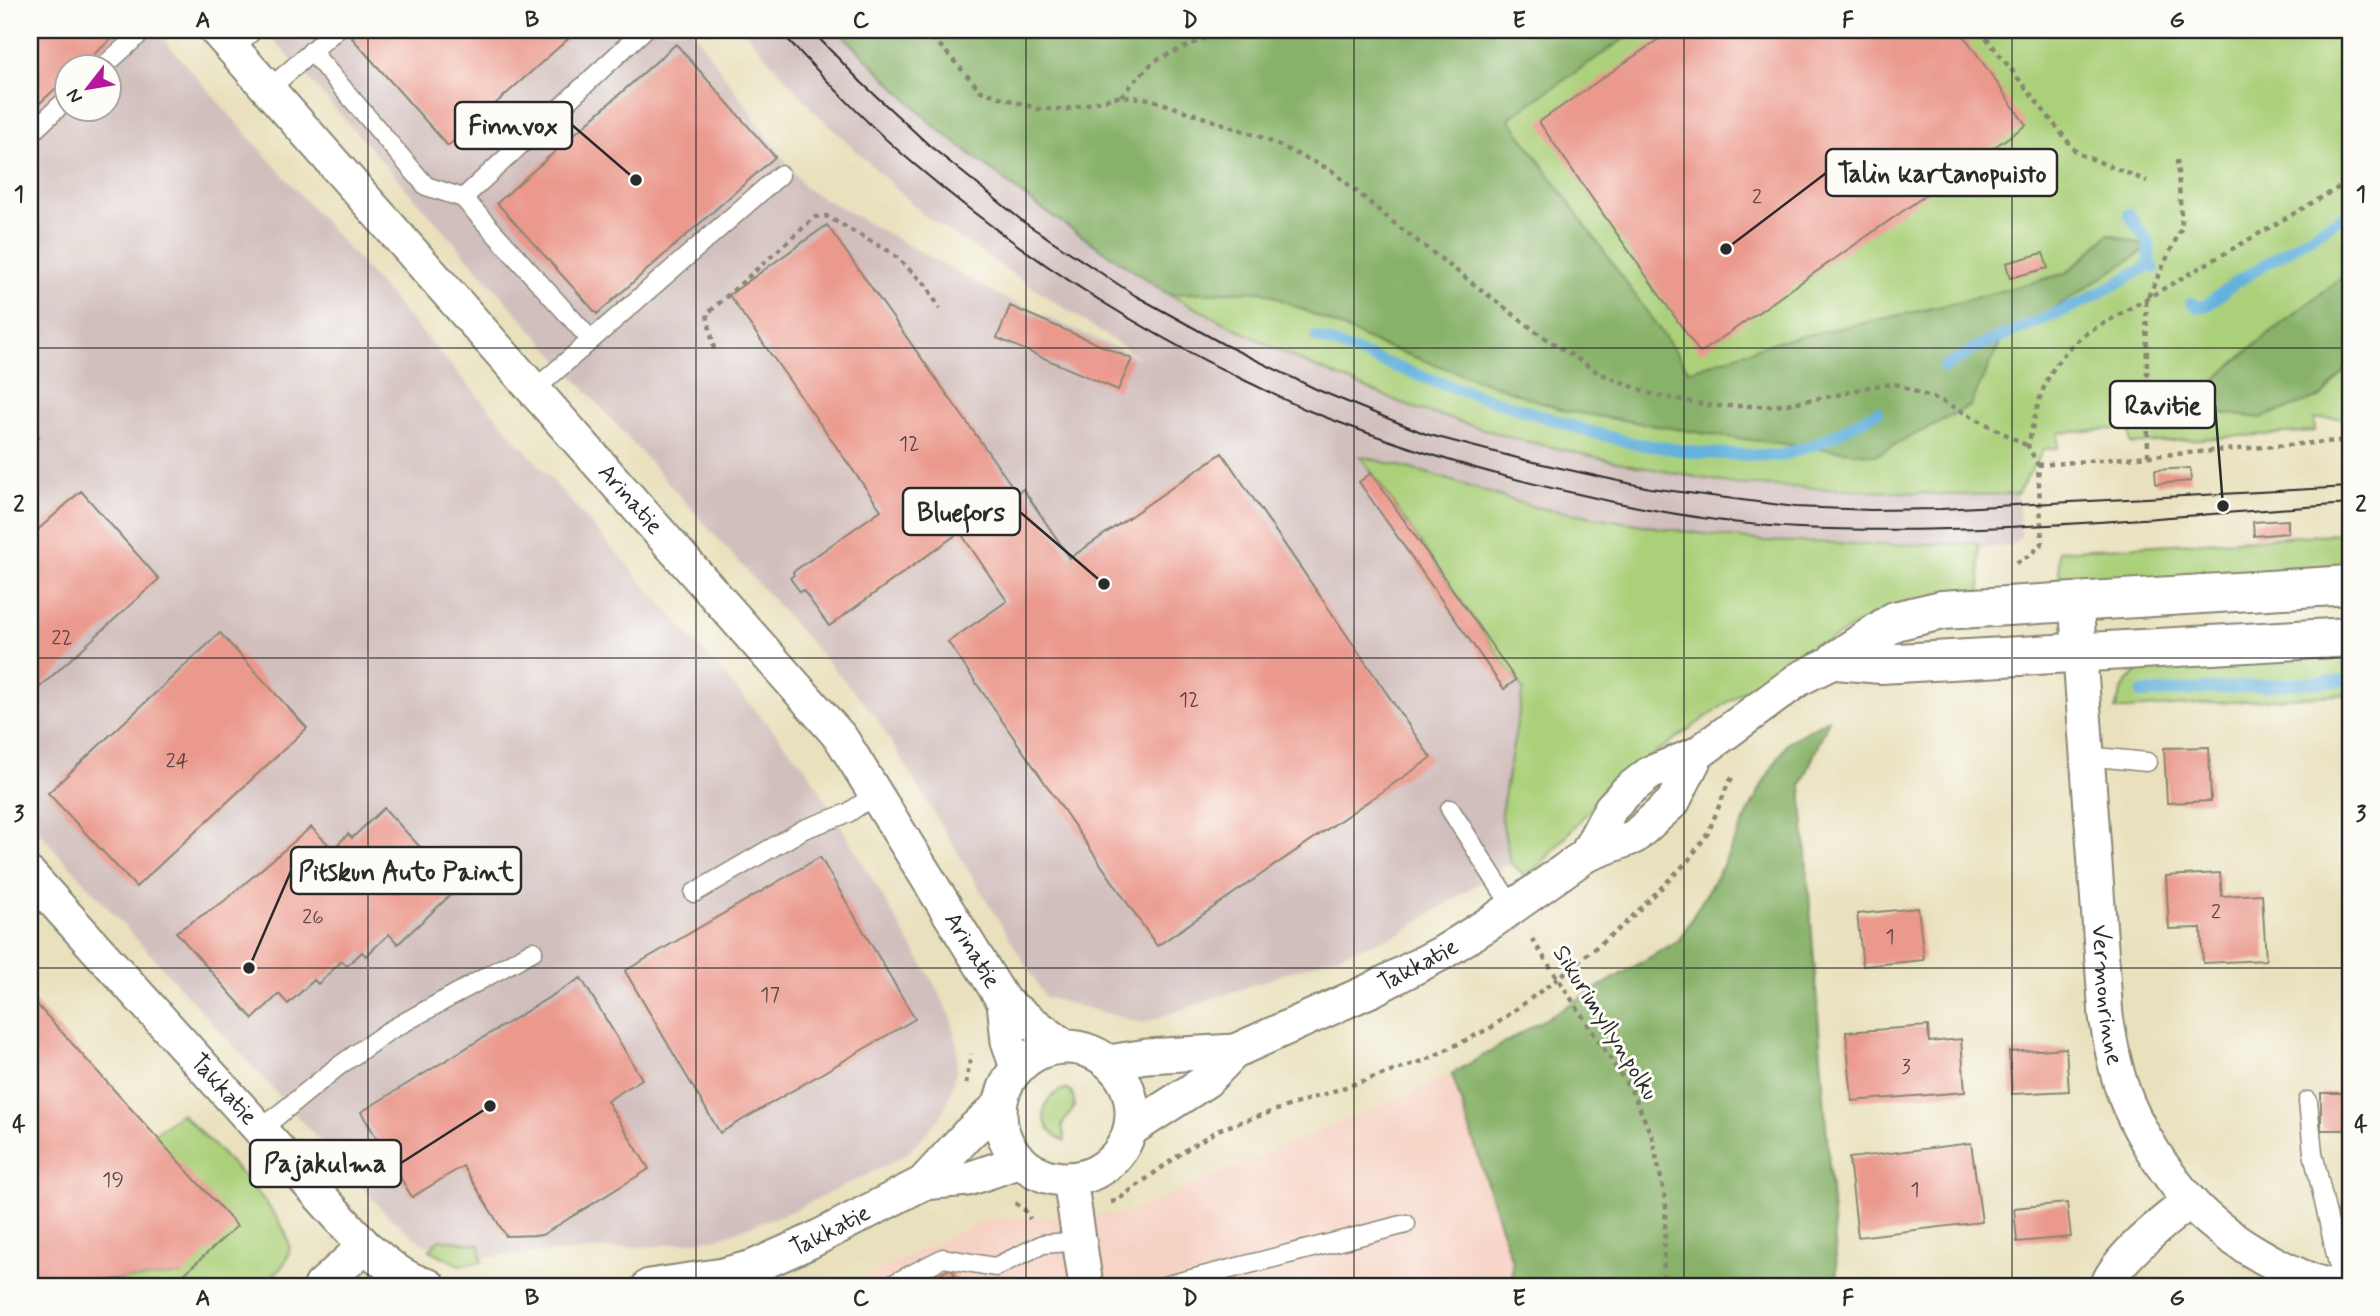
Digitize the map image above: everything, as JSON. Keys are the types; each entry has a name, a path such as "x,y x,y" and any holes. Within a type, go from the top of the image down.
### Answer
{"street":[{"name":"Arinatie","path":"234,36 269,89 841,738 1004,1002 1064,1046"},
{"path":"1837,660 1903,618 1942,610 2350,585"},
{"name":"Vermonrinne","path":"2076,602 2106,1016 2116,1069 2128,1103 2161,1163 2190,1201 2221,1228 2250,1248 2286,1270 2329,1286"},
{"path":"1837,660 1881,664 2350,637"},
{"name":"Takkatie","path":"1130,1130 1206,1081 1236,1051 1383,984 1442,953 1513,908 1586,855 1634,837 1674,802 1697,754 1788,686 1837,660"},
{"name":"Takkatie","path":"30,875 365,1246 394,1271 416,1283 429,1286"},
{"name":"Arinatie","path":"1004,1002 1008,1041 1017,1068"},
{"path":"1075,1210 1043,1175 1021,1161 1006,1141 1000,1117 1003,1091 1017,1068 1047,1049 1064,1046 1080,1048 1109,1062 1130,1093 1132,1111 1130,1130 1124,1145 1101,1169 1086,1175 1075,1210 1086,1286"},
{"name":"Takkatie","path":"1109,1062 1147,1056 1236,1051"},
{"name":"Takkatie","path":"649,1286 723,1275 753,1267 809,1242 923,1183 968,1134 1000,1105"},
{"name":"Takkatie","path":"923,1183 968,1179 1021,1161"},
{"path":"2108,1284 2144,1240 2190,1201"},
{"path":"321,1286 365,1246"}],"lane":[{"path":"120,52 144,30"},
{"path":"269,89 336,30"},
{"path":"463,198 644,30"},
{"path":"312,51 426,186 463,198 591,340"},
{"path":"30,134 52,113"},
{"path":"534,390 780,175"},
{"path":"2087,756 2147,762"},
{"path":"694,893 804,829 848,813 876,794"},
{"path":"1450,810 1513,908"},
{"path":"261,1130 336,1068 387,1032 533,951"},
{"path":"2308,1101 2313,1153 2343,1286"},
{"path":"889,1286 943,1258 995,1267 1043,1244 1075,1210"},
{"path":"1164,1286 1406,1224"}],"path":[{"path":"926,30 981,91 1038,109 1067,108 1121,96 1150,99 1261,137 1331,170 1394,223 1539,334 1599,373 1654,395 1714,405 1774,406 1895,384 1944,402 2028,446 2038,465 2042,543 2032,554 2008,570"},
{"path":"1121,96 1154,61 1223,30"},
{"path":"1980,30 2077,153 2147,181"},
{"path":"2148,456 2146,301 2182,227 2177,160"},
{"path":"2028,446 2040,397 2054,364 2070,346 2087,333 2350,181"},
{"path":"714,349 707,314 814,216 826,216 892,253 926,285 940,309"},
{"path":"2038,465 2350,440"},
{"path":"985,1173 995,1198 1013,1202 1024,1209 1031,1219 1116,1200 1220,1129 1426,1060 1464,1043 1492,1027 1557,979 1626,923 1688,861 1708,833 1728,784 1741,765"},
{"name":"Sikurimyllynpolku","path":"1513,908 1634,1095 1652,1137 1666,1202 1663,1286"},
{"path":"963,1090 967,1082 973,1044"},
{"path":"2017,1286 2081,1279 2108,1284"}],"shaded area":[{"path":"30,30 155,30 807,769 939,992 951,1017 957,1043 957,1066 951,1093 941,1116 909,1152 792,1211 717,1238 657,1246 487,1257 465,1255 423,1244 389,1217 30,822"},
{"path":"265,30 692,30 805,188 1004,298 1141,359 924,215 813,110 743,30 838,30 932,124 1036,205 1631,465 1734,484 1957,495 2017,494 2021,536 2011,546 1978,548 1978,543 1892,545 1764,541 1673,530 1534,507 1430,474 1361,457 1523,690 1501,813 1510,863 1399,934 1143,1023 1045,997 874,714"},
{"path":"1452,1074 1512,1262 1512,1286 845,1286 989,1218 1125,1214"}],"green space":[{"path":"838,30 2350,30 2350,417 2314,419 2315,431 2130,444 2130,428 2058,433 2058,448 2044,449 2017,494 1957,495 1734,484 1631,465 1516,439 1411,407 1296,359 1168,294 1036,205 932,124"},
{"path":"838,30 1637,30 1509,118 1689,371 1775,342 1956,303 2067,273 2109,234 2150,247 2000,343 1970,406 1876,455 1726,437 1566,411 1380,345 1262,291 1168,294 1036,205 932,124"},
{"path":"2350,271 2350,365 2321,397 2260,418 2204,411 2208,393 2217,378 2263,338"},
{"path":"1360,456 1430,474 1534,507 1673,530 1764,541 1892,545 1978,543 1981,591 1876,614 1755,683 1628,772 1601,797 1539,866 1526,876 1510,863 1501,813 1523,690"},
{"path":"2350,533 2350,569 2060,587 2058,551"},
{"path":"2350,651 2350,694 2115,710 2127,682 2150,664"},
{"path":"1829,719 1801,786 1838,1286 1512,1286 1512,1262 1452,1074 1679,940 1722,867 1764,781 1788,742"},
{"path":"1066,1089 1071,1091 1074,1102 1062,1125 1065,1141 1050,1130 1044,1114 1049,1099"},
{"path":"181,1113 227,1159 278,1220 287,1238 289,1252 281,1268 257,1286 30,1286 182,1275 154,1134"},
{"path":"439,1239 480,1245 482,1262 459,1265 430,1250"}],"building":[{"path":"30,30 115,30 118,33 97,52 52,52 52,92 30,112"},
{"path":"361,30 578,30 448,146 352,38"},
{"path":"1672,30 1960,30 2026,125 1700,353 1539,122"},
{"path":"676,44 775,157 597,314 497,203"},
{"path":"827,225 1017,493 1023,489 1070,558 1222,453 1431,758 1157,946 948,642 1007,601 960,532 829,626 803,590 800,592 790,578 794,575 793,572 881,510 729,295"},
{"path":"2043,253 2048,268 2010,278 2006,263"},
{"path":"1010,306 1132,359 1118,390 997,338"},
{"path":"30,427 39,437 30,446"},
{"path":"2190,468 2191,481 2156,484 2155,470"},
{"path":"1371,473 1516,680 1504,689 1359,482"},
{"path":"81,491 159,579 30,696 30,537"},
{"path":"2288,520 2288,533 2254,536 2253,522"},
{"path":"220,633 307,728 136,887 48,793"},
{"path":"2209,747 2211,801 2167,803 2164,748"},
{"path":"384,808 458,888 398,944 389,934 366,956 362,952 347,966 342,961 318,984 314,980 288,1004 279,994 253,1019 176,932 223,902 311,827 333,849 348,834 352,838"},
{"path":"820,857 915,1019 720,1133 625,971"},
{"path":"2220,873 2222,896 2262,894 2266,960 2203,963 2201,928 2169,929 2166,876"},
{"path":"1918,908 1924,960 1863,966 1857,914"},
{"path":"581,978 642,1079 607,1101 649,1169 542,1235 506,1236 463,1166 412,1197 361,1112"},
{"path":"30,997 237,1226 183,1275 30,1285"},
{"path":"1928,1026 1929,1042 1961,1039 1965,1092 1852,1101 1846,1032"},
{"path":"2066,1048 2069,1091 2012,1094 2009,1052"},
{"path":"2321,1093 2350,1093 2350,1130 2321,1130"},
{"path":"1971,1143 1982,1222 1858,1237 1849,1158"},
{"path":"2067,1203 2071,1237 2017,1242 2014,1208"},
{"path":"951,1268 961,1286 919,1286"}],"waterway":[{"path":"2191,303 2198,307 2207,305 2235,283 2350,212"},
{"path":"2129,214 2149,244 2150,265"},
{"path":"1944,368 1977,347 2083,302 2150,265 2154,268"},
{"path":"1316,337 1434,381 1588,431 1632,443 1700,453 1780,456 1819,443 1877,412"},
{"path":"2142,693 2350,680"}],"tram line":[{"path":"779,30 861,116 914,164 991,226 1072,282 1200,358 1283,399 1340,423 1441,458 1543,486 1632,506 1716,520 1799,528 1868,530 2006,527 2350,504"},
{"path":"811,30 862,83 930,146 1025,223 1136,296 1223,344 1318,390 1426,434 1529,461 1650,488 1795,507 1941,509 2350,487"}],"place":[{"name":"Finnvox","path":"636,180"},
{"name":"Talin kartanopuisto","path":"1726,249"},
{"name":"Ravitie","path":"2223,506"},
{"name":"Bluefors","path":"1104,584"},
{"name":"Pitskun Auto Paint","path":"249,968"},
{"name":"Pajakulma","path":"490,1106"}]}
